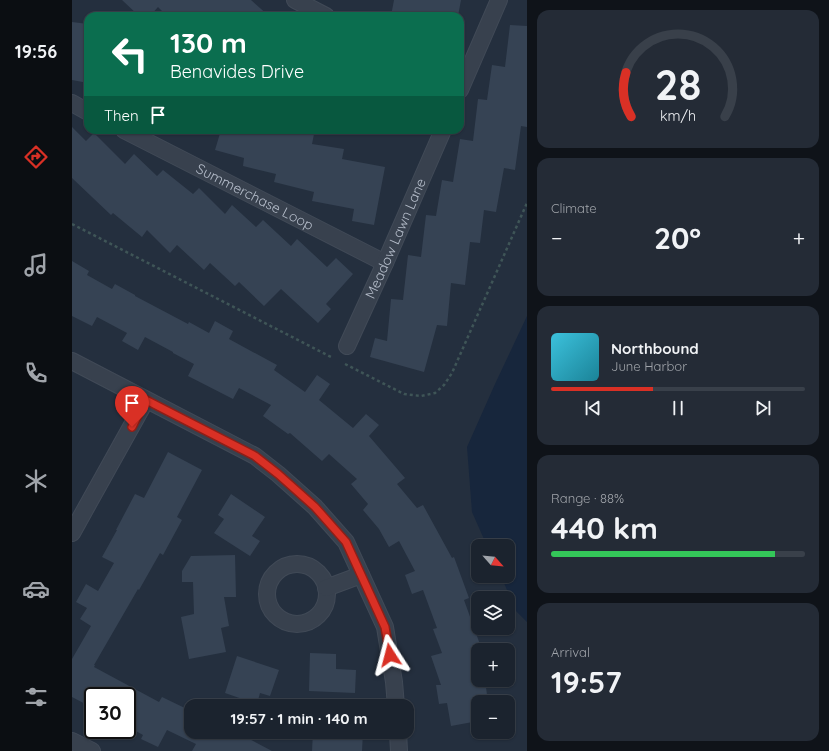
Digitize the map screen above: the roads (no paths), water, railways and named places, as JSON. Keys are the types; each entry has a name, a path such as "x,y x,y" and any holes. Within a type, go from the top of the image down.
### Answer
{"street":[{"path":"295,0 318,12"},
{"path":"464,80 498,0"},
{"path":"72,103 84,110"},
{"name":"Summerchase Loop","path":"132,134 385,263"},
{"name":"Meadow Lawn Lane","path":"347,346 385,263 440,134"},
{"path":"72,361 255,456 315,507 346,542 385,627 395,699"},
{"path":"72,533 146,400"},
{"path":"326,588 361,575"},
{"path":"398,739 399,751"},
{"path":"72,741 92,751"}],"water":[{"path":"527,316 527,622 515,609 515,591 507,591 504,583 515,583 515,539 484,539 472,512 467,447"}]}
